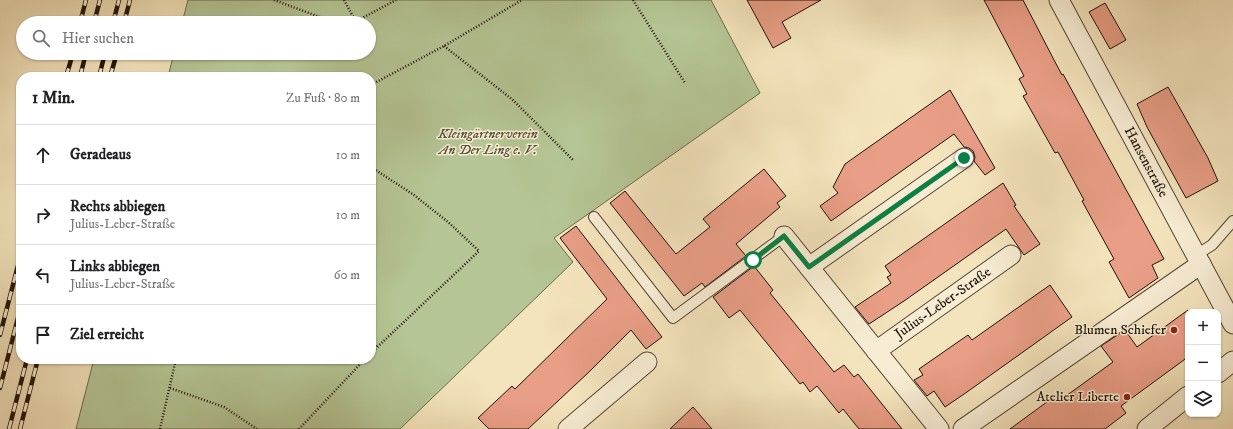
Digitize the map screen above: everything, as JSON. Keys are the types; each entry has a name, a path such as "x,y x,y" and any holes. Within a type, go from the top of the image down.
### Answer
{"street":[{"name":"Hansenstraße","path":"1059,0 1233,324"},
{"path":"809,267 964,158"},
{"path":"784,236 939,429"},
{"name":"Julius-Leber-Straße","path":"876,351 1011,255"},
{"path":"962,429 1198,259"},
{"path":"1221,370 1233,361"},
{"path":"568,429 647,362"},
{"path":"1147,429 1185,398"}],"lane":[{"path":"594,217 673,318 784,236"},
{"path":"1198,259 1233,221"}],"path":[{"path":"274,0 317,16"},
{"path":"344,0 352,16"},
{"path":"367,16 396,0"},
{"path":"376,82 444,46 522,0"},
{"path":"633,0 685,84"},
{"path":"444,46 513,100 574,161"},
{"path":"376,170 420,199 448,222 479,252 377,347"},
{"path":"160,429 175,364"},
{"path":"299,429 360,364"},
{"path":"170,388 224,407 257,429"}],"green space":[{"name":"Kleingärtnerverein An Der Ling e. V.","path":"188,0 711,0 760,93 554,238 573,262 400,429 76,429 93,364 376,364 376,72 169,72 172,60 376,60 376,16 184,16"}],"building":[{"path":"747,0 821,0 782,22 791,38 773,48"},
{"path":"984,0 1023,0 1062,75 1063,74 1164,259 1152,265 1158,278 1129,298 1109,262 1114,259 1082,201 1084,200 1058,152 1055,153 1023,96 1027,94 1019,79 1024,76"},
{"path":"1105,3 1126,40 1110,49 1089,12"},
{"path":"1168,87 1208,158 1218,181 1186,198 1147,127 1137,104"},
{"path":"950,90 995,168 985,175 974,161 975,157 973,151 964,147 954,134 831,221 820,206 838,193 833,187 845,164"},
{"path":"764,169 786,196 777,203 780,207 736,244 746,256 705,287 702,283 684,296 610,203 625,191 676,254 710,227 703,219"},
{"path":"1003,183 1016,205 1014,206 1040,244 1024,255 1006,229 869,324 855,307 891,283 887,277 891,275 885,266"},
{"path":"576,226 662,337 646,349 631,330 528,429 489,429 478,418 512,386 515,389 607,299 560,238"},
{"path":"754,266 773,290 770,293 834,372 844,365 854,377 858,374 902,429 859,429 843,409 839,413 817,386 810,392 803,382 800,384 740,310 729,318 713,297"},
{"path":"1050,285 1072,317 967,392 945,407 934,391 927,396 914,380 923,375 919,369 968,335 972,340"},
{"path":"1185,312 1185,359 1121,406 1126,413 1105,429 1010,429 1055,396 1059,401 1113,362 1101,346 1125,330 1137,347"},
{"path":"693,407 712,429 670,429"}],"railway":[{"path":"82,16 86,0"},
{"path":"96,16 100,0"},
{"path":"115,16 119,0"},
{"path":"126,16 130,0"},
{"path":"67,72 71,60"},
{"path":"81,72 84,60"},
{"path":"100,72 103,60"},
{"path":"111,72 115,60"},
{"path":"0,335 16,273"},
{"path":"0,388 16,326"},
{"path":"9,429 26,364"},
{"path":"20,429 37,364"}],"place":[{"name":"Blumen Schiefer","path":"1174,330"},
{"name":"Atelier Liberte","path":"1127,397"}],"route":[{"path":"753,260 784,236 809,267 964,158"}]}
